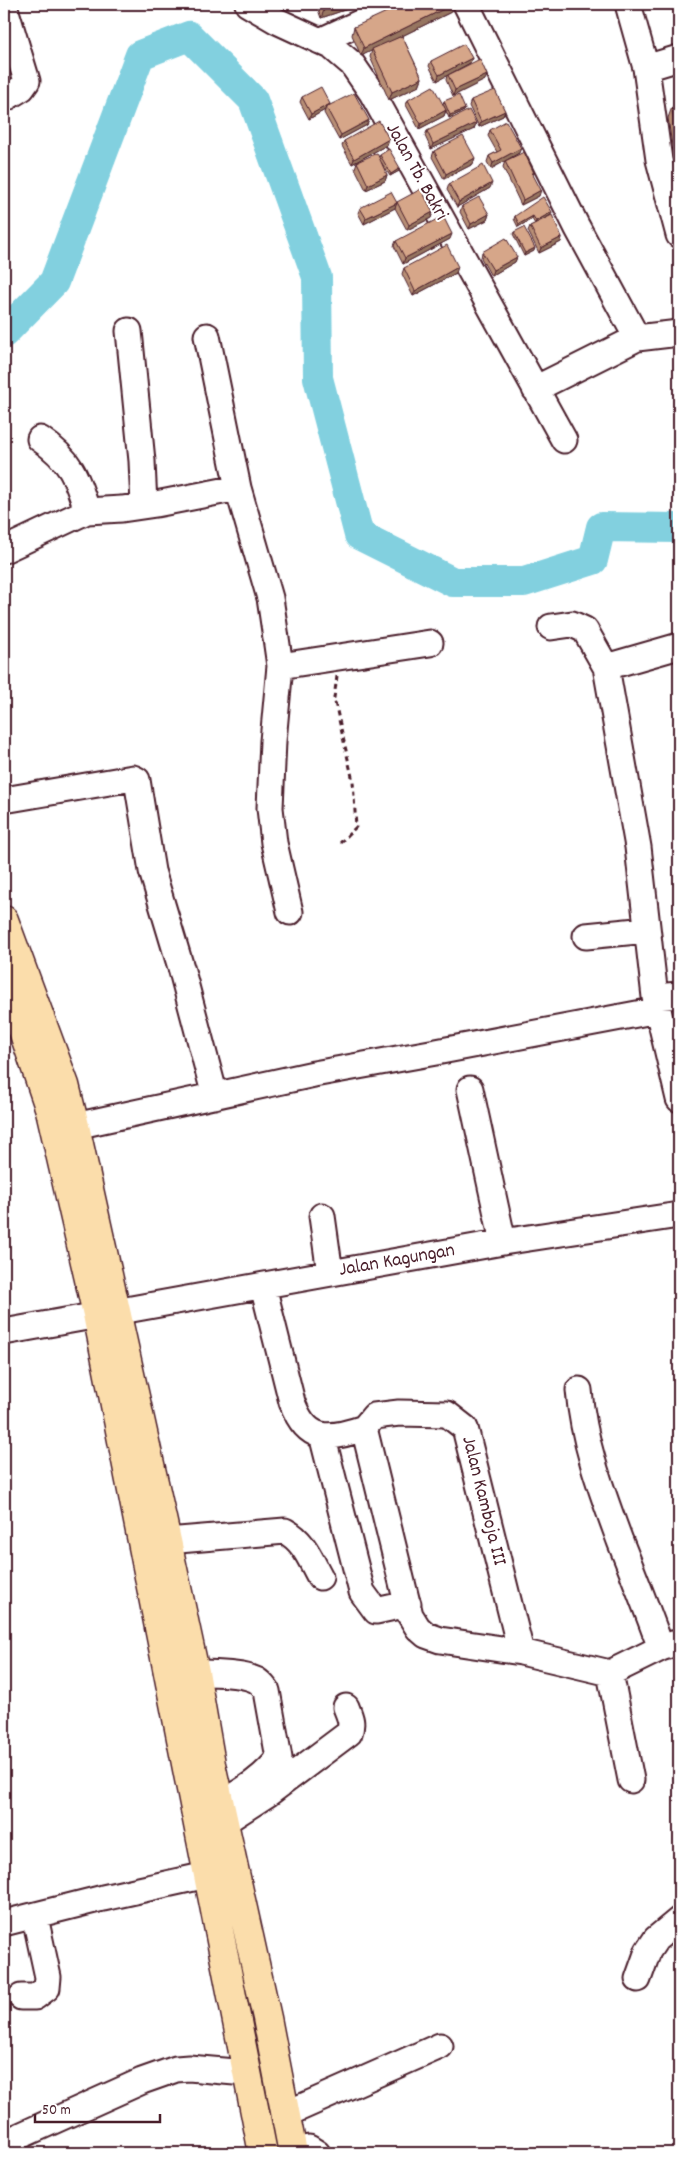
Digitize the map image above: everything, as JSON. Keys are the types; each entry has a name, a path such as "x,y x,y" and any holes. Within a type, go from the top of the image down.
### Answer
{"main road":[{"path":"4,920 65,1085 75,1126 107,1313 182,1674 222,1813 286,2114 301,2153"},
{"path":"4,976 50,1110 107,1313 167,1541 196,1822 263,2153"}],"street":[{"name":"Jalan Tb. Bakri","path":"248,4 277,21 332,46 352,64 372,93 564,440"},
{"path":"320,40 401,4"},
{"path":"466,4 577,227 637,338"},
{"path":"628,4 646,68 659,160 679,234"},
{"path":"4,5 27,81 22,88 4,99"},
{"path":"646,68 679,58"},
{"path":"128,331 142,462 144,505"},
{"path":"535,389 637,338 679,334"},
{"path":"207,336 238,488 270,598 280,666 270,808 274,843 290,912"},
{"path":"40,439 54,448 66,460 78,481 87,511"},
{"path":"4,550 87,511 144,505 238,488"},
{"path":"551,627 572,624 585,630 606,667 638,847 656,1003 679,1099"},
{"path":"280,666 430,643"},
{"path":"606,667 679,646"},
{"path":"4,800 133,778 137,780 152,870 182,971 215,1096"},
{"path":"586,936 647,930"},
{"path":"75,1126 314,1074 436,1052 656,1003 679,995"},
{"path":"470,1089 502,1242"},
{"name":"Jalan Kagungan","path":"4,1332 502,1242 679,1215"},
{"path":"322,1216 330,1273"},
{"path":"262,1286 298,1420 322,1435 362,1592 376,1611 408,1604"},
{"path":"364,1428 408,1604 418,1628 426,1635 440,1640 521,1652 610,1673 670,1645 606,1505 585,1434 579,1390"},
{"name":"Jalan Kamboja III","path":"322,1435 330,1437 342,1436 364,1428 374,1416 399,1413 447,1414 465,1428 521,1652"},
{"path":"167,1541 285,1531 295,1537 304,1547 320,1577"},
{"path":"610,1673 631,1780"},
{"path":"182,1674 256,1680 262,1684 266,1691 279,1758 270,1770 222,1813"},
{"path":"196,1822 269,1793 349,1733 352,1726 346,1707"},
{"path":"4,1923 206,1875"},
{"path":"21,1997 35,1997 47,1988 48,1977 35,1917"},
{"path":"638,1979 648,1951 656,1939 679,1920"},
{"path":"286,2114 440,2046"},
{"path":"4,2143 176,2069 189,2068 246,2073"}],"path":[{"path":"339,658 334,698 353,781 356,827 340,843"}],"building":[{"path":"322,4 342,4 324,10"},
{"path":"404,4 454,4 364,48 354,27"},
{"path":"402,36 422,78 392,92 372,49"},
{"path":"464,44 472,58 439,75 431,61"},
{"path":"480,59 487,75 455,90 448,75"},
{"path":"433,86 446,110 421,124 408,100"},
{"path":"321,87 330,104 311,114 302,97"},
{"path":"495,90 505,111 481,122 471,100"},
{"path":"354,93 369,120 341,135 326,107"},
{"path":"459,95 465,109 450,115 444,101"},
{"path":"679,104 679,160 672,107"},
{"path":"469,110 476,123 433,144 427,131"},
{"path":"379,121 389,139 354,159 344,141"},
{"path":"506,121 521,148 493,163 489,156 501,150 490,130"},
{"path":"463,136 475,158 446,174 434,151"},
{"path":"389,149 400,168 391,174 380,155"},
{"path":"524,152 541,190 523,200 505,161"},
{"path":"377,153 387,175 368,185 357,162"},
{"path":"483,165 492,183 459,202 449,184"},
{"path":"421,189 433,212 409,225 397,202"},
{"path":"391,192 397,203 366,218 360,208"},
{"path":"479,197 489,214 471,224 462,206"},
{"path":"543,197 552,212 536,221 533,216 519,224 515,216"},
{"path":"552,215 562,237 541,248 530,226"},
{"path":"443,216 452,234 405,258 396,241"},
{"path":"524,227 535,248 525,253 514,232"},
{"path":"506,238 517,257 493,270 482,252"},
{"path":"447,245 458,267 415,291 404,268"}],"waterway":[{"path":"4,333 54,282 140,55 189,36 253,100 317,277 318,378 359,535 453,582 524,582 593,560 601,527 679,528"}]}
